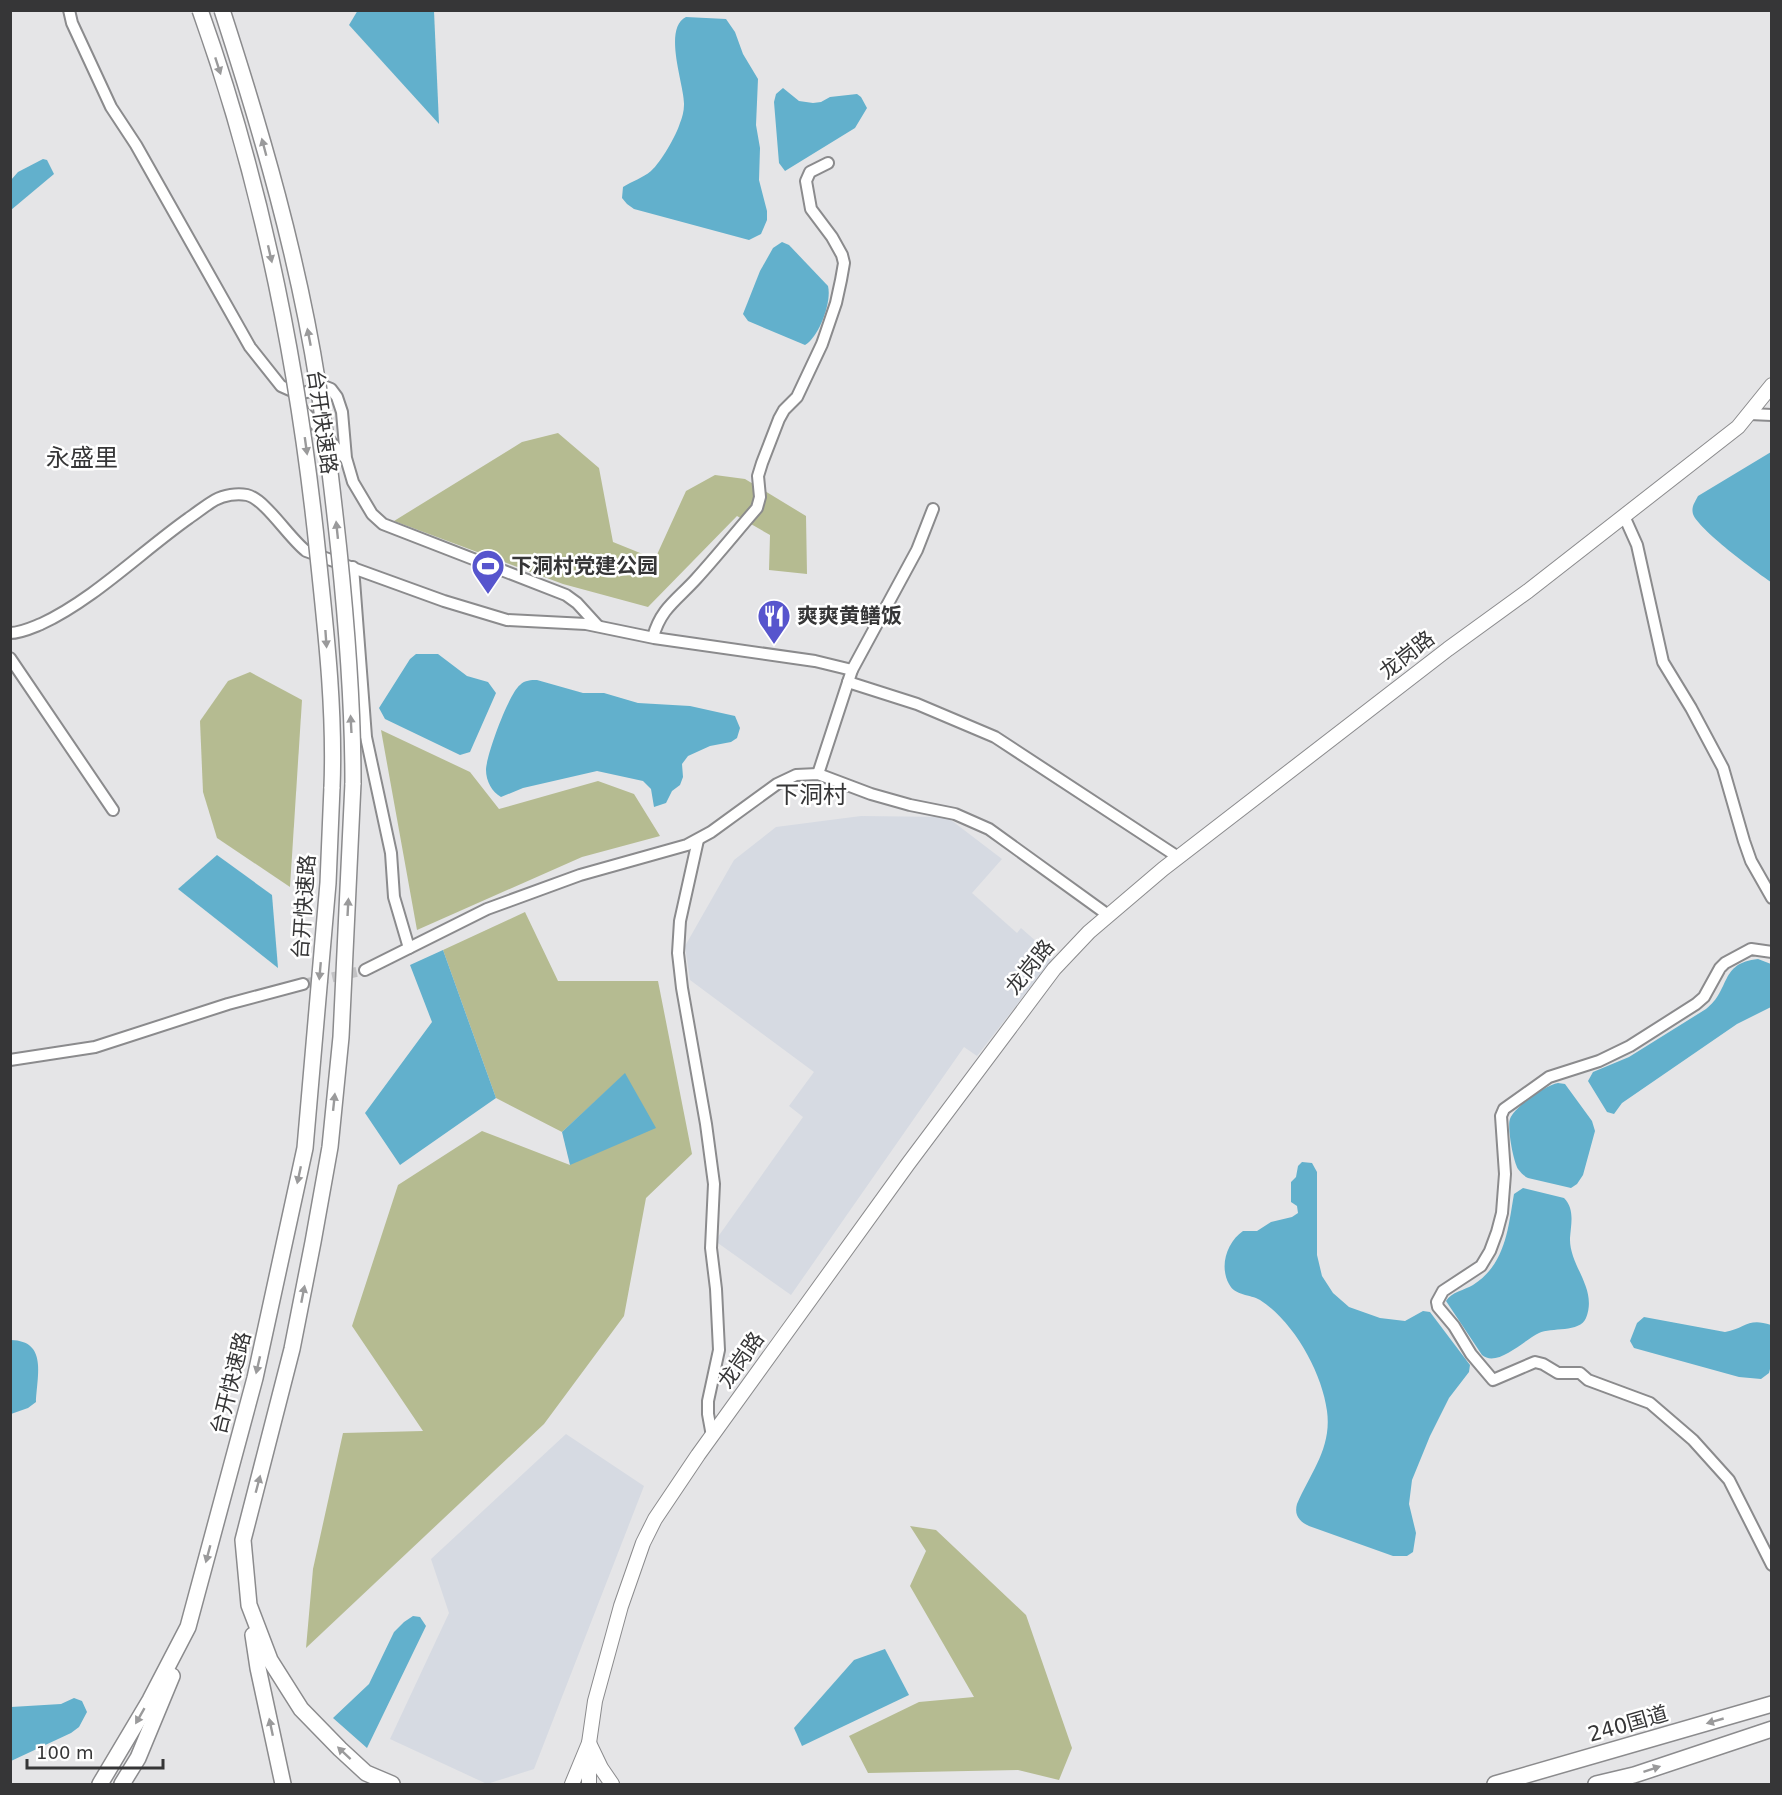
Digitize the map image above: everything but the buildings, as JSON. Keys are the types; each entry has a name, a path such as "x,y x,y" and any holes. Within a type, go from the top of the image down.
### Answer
{"highway":[{"name":"台开快速路","path":"100,1785 150,1700 188,1627 255,1378 305,1148 328,883 333,754 322,593 297,387 277,286 253,187 200,10"},
{"name":"台开快速路","path":"222,10 274,182 298,282 318,383 343,591 348,649 353,783 341,1038 330,1147 292,1349 243,1540 249,1605 264,1664"},
{"path":"122,1785 138,1758 167,1688 188,1627"},
{"path":"264,1664 283,1785"},
{"path":"264,1664 301,1709 340,1749 366,1773 392,1785"},
{"name":"240国道","path":"1495,1785 1772,1704"},
{"path":"1596,1785 1634,1775 1772,1729"}],"main road":[{"name":"龙岗路","path":"589,1785 589,1743 595,1701 621,1606 643,1543 655,1519 908,1164 1027,1003 1072,948 1178,857 1738,427 1772,385"},
{"path":"572,1785 589,1743"},
{"path":"589,1743 612,1785"}],"street":[{"path":"69,10 72,23 111,107 136,145 244,338 281,386 345,458"},
{"path":"653,637 657,622 663,613 696,579 757,508 760,498 759,471 779,419 784,410 797,397 822,344 836,303 844,263 838,245 811,209 806,181 810,172 828,162"},
{"path":"281,386 299,394 326,387 331,389 337,397 342,412 345,458 353,482 363,502 383,524 566,595 578,603 598,626"},
{"path":"1750,414 1772,415"},
{"path":"10,633 27,630 54,618 83,599 215,500 230,495 245,495 256,499 303,548 444,601 500,618 598,626 653,637 815,661 852,670"},
{"path":"818,774 852,670 918,550 933,509"},
{"path":"1624,516 1637,545 1663,662 1723,768 1747,851 1772,898"},
{"path":"353,567 366,738 391,853 394,897 409,948"},
{"path":"10,658 113,810"},
{"path":"848,682 917,704 995,737 1178,857"},
{"path":"365,970 487,909 580,875 673,851 698,840 777,784 796,775 807,773 818,774 871,794 910,805 956,814 980,824 1108,915"},
{"path":"698,840 680,921 678,953 714,1184 711,1248 719,1350 708,1401 712,1436"},
{"path":"1772,952 1751,949 1734,957 1720,968 1704,997 1696,1004 1630,1046 1599,1061 1549,1077 1508,1105 1501,1116 1505,1174 1502,1213 1497,1232 1481,1266 1443,1291 1437,1302 1438,1307 1454,1326 1471,1354 1493,1380 1532,1363 1540,1363 1558,1373 1580,1373 1587,1380 1650,1403 1706,1454 1729,1480 1772,1565"},
{"path":"10,1060 95,1047 228,1004 303,984"}],"shaded area":[{"path":"861,816 947,817 1002,859 972,893 1017,933 1021,928 1054,957 977,1056 964,1047 791,1295 715,1241 803,1117 789,1106 814,1072 690,980 685,946 734,860 776,827"},
{"path":"566,1434 644,1486 534,1769 487,1784 390,1739 449,1613 431,1559"}],"green space":[{"path":"558,433 599,468 613,542 655,559 686,491 715,475 745,479 806,516 807,574 769,570 770,535 737,516 648,607 563,584 394,521 522,442"},
{"path":"250,672 302,700 290,887 217,838 203,792 200,721 228,681"},
{"path":"381,730 470,772 499,809 598,781 634,794 660,836 582,857 417,930"},
{"path":"525,912 558,981 658,981 692,1154 646,1198 624,1316 544,1424 306,1648 313,1569 343,1433 423,1431 352,1326 398,1185 482,1131 570,1165 625,1074 562,1132 496,1098 443,950"},
{"path":"910,1526 936,1530 1026,1615 1072,1748 1059,1780 1018,1770 868,1773 849,1736 919,1702 974,1697 910,1586 926,1551"}],"water":[{"path":"358,10 434,11 439,124 349,25"},
{"path":"686,17 726,19 735,32 743,54 758,79 756,125 760,148 759,180 767,220 761,234 749,240 634,209 622,198 623,187 648,173 659,162 672,142 681,121 684,107 675,45 679,23"},
{"path":"783,88 799,101 813,103 830,97 857,94 867,108 855,128 785,171 779,163 774,102 776,94"},
{"path":"43,159 47,160 54,174 11,210 11,180 18,172"},
{"path":"782,242 789,245 828,286 828,301 823,318 815,335 805,345 748,321 743,314 760,271 773,248"},
{"path":"1771,452 1771,582 1705,530 1693,514 1693,509 1698,496"},
{"path":"416,654 438,654 467,676 488,682 496,693 470,752 460,755 385,719 379,708 410,659"},
{"path":"537,680 583,693 604,693 638,703 690,706 735,716 740,728 737,738 731,742 710,746 688,756 682,764 683,777 680,785 672,791 666,803 654,807 651,789 643,781 597,771 523,788 501,797 492,789 487,778 486,770 490,752 504,712 515,690 524,682"},
{"path":"217,855 272,895 278,968 178,889"},
{"path":"443,950 496,1098 400,1165 365,1113 432,1022 410,965"},
{"path":"1758,959 1771,964 1771,1007 1737,1024 1622,1103 1614,1114 1607,1112 1588,1081 1593,1072 1629,1057 1706,1009 1714,1002 1727,978 1737,966"},
{"path":"625,1073 656,1128 570,1165 562,1132"},
{"path":"1558,1083 1565,1084 1592,1121 1595,1131 1583,1175 1571,1188 1528,1178 1524,1175 1516,1165 1510,1136 1509,1123 1513,1114 1539,1092"},
{"path":"1302,1162 1312,1163 1317,1172 1317,1255 1322,1276 1333,1293 1349,1307 1380,1318 1405,1321 1423,1311 1430,1312 1470,1365 1469,1372 1449,1398 1412,1480 1409,1504 1416,1533 1413,1552 1407,1556 1393,1556 1309,1526 1298,1517 1297,1504 1319,1459 1326,1437 1328,1424 1324,1396 1304,1349 1284,1321 1260,1300 1235,1291 1226,1277 1226,1255 1237,1236 1243,1231 1257,1231 1271,1222 1292,1217 1298,1213 1297,1206 1291,1202 1291,1182 1296,1177 1298,1166"},
{"path":"1523,1188 1564,1198 1570,1207 1571,1248 1586,1287 1589,1307 1586,1318 1578,1326 1544,1331 1503,1356 1488,1358 1482,1355 1446,1301 1455,1293 1473,1285 1492,1267 1504,1244 1514,1194"},
{"path":"1644,1317 1725,1332 1757,1322 1771,1325 1769,1373 1761,1379 1739,1377 1634,1348 1630,1341 1637,1323"},
{"path":"11,1340 31,1346 38,1362 38,1371 36,1402 28,1408 11,1414"},
{"path":"413,1616 420,1617 426,1626 367,1748 333,1718 369,1684 394,1632"},
{"path":"885,1649 909,1695 802,1746 794,1728 854,1660"},
{"path":"74,1698 82,1701 87,1712 79,1727 11,1761 11,1707 61,1704"}],"tunnel":[{"path":"303,984 365,970"}],"place":[{"name":"下洞村党建公园","path":"488,595"},
{"name":"爽爽黄鳝饭","path":"774,645"}],"district":[{"name":"永盛里","path":"82,458"},
{"name":"下洞村","path":"811,795"}]}
